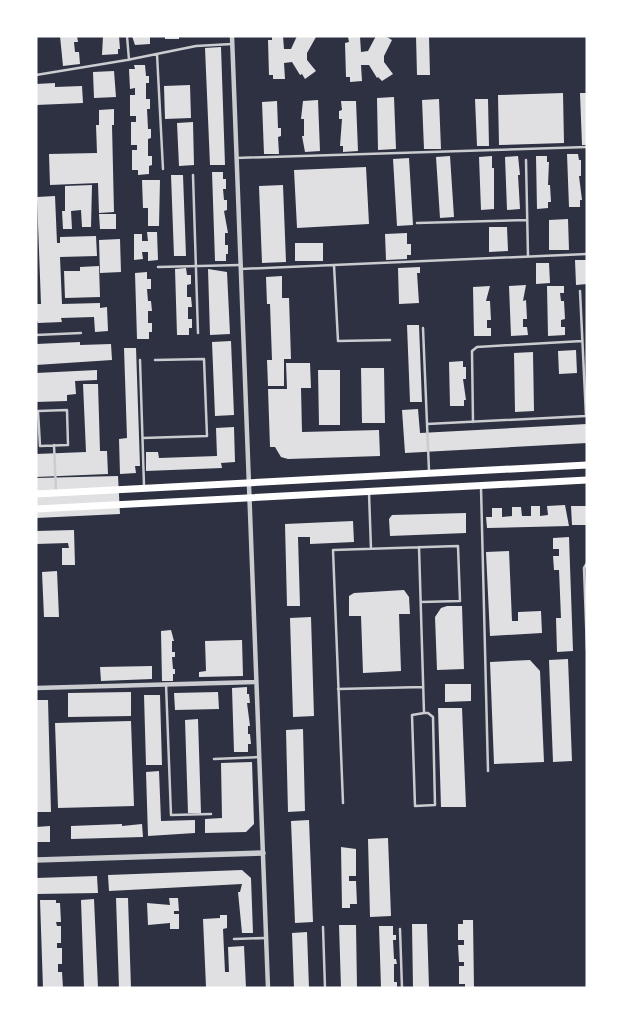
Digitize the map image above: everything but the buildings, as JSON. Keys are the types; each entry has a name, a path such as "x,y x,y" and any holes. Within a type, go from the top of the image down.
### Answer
{"main road":[{"path":"36,494 587,465"},
{"path":"36,509 587,480"}],"street":[{"path":"232,36 268,988"},
{"path":"36,688 256,682"},
{"path":"36,860 263,853"}],"lane":[{"path":"127,36 129,60"},
{"path":"36,75 129,60 196,46 232,44"},
{"path":"157,54 160,80 163,169"},
{"path":"236,158 587,147"},
{"path":"526,160 528,256"},
{"path":"193,175 198,332"},
{"path":"417,223 527,220"},
{"path":"158,267 334,265 587,254"},
{"path":"334,265 338,341 390,340"},
{"path":"427,424 586,416 580,291"},
{"path":"423,328 429,473"},
{"path":"36,335 81,333"},
{"path":"473,422 472,351 477,347 582,341"},
{"path":"143,438 207,436 204,359 155,360"},
{"path":"140,360 144,488"},
{"path":"67,410 68,445 54,445 40,446 38,411 67,410"},
{"path":"54,445 56,493"},
{"path":"480,486 488,771"},
{"path":"369,491 371,549"},
{"path":"343,803 333,550 458,546 460,601 420,602"},
{"path":"419,547 424,713"},
{"path":"587,563 584,568 587,650"},
{"path":"166,684 171,815 211,814"},
{"path":"338,690 423,687"},
{"path":"424,713 428,713 433,717 436,805 415,806 412,715 424,713"},
{"path":"214,759 259,757"},
{"path":"323,927 325,988"},
{"path":"400,929 402,988"},
{"path":"234,939 266,938"}]}
